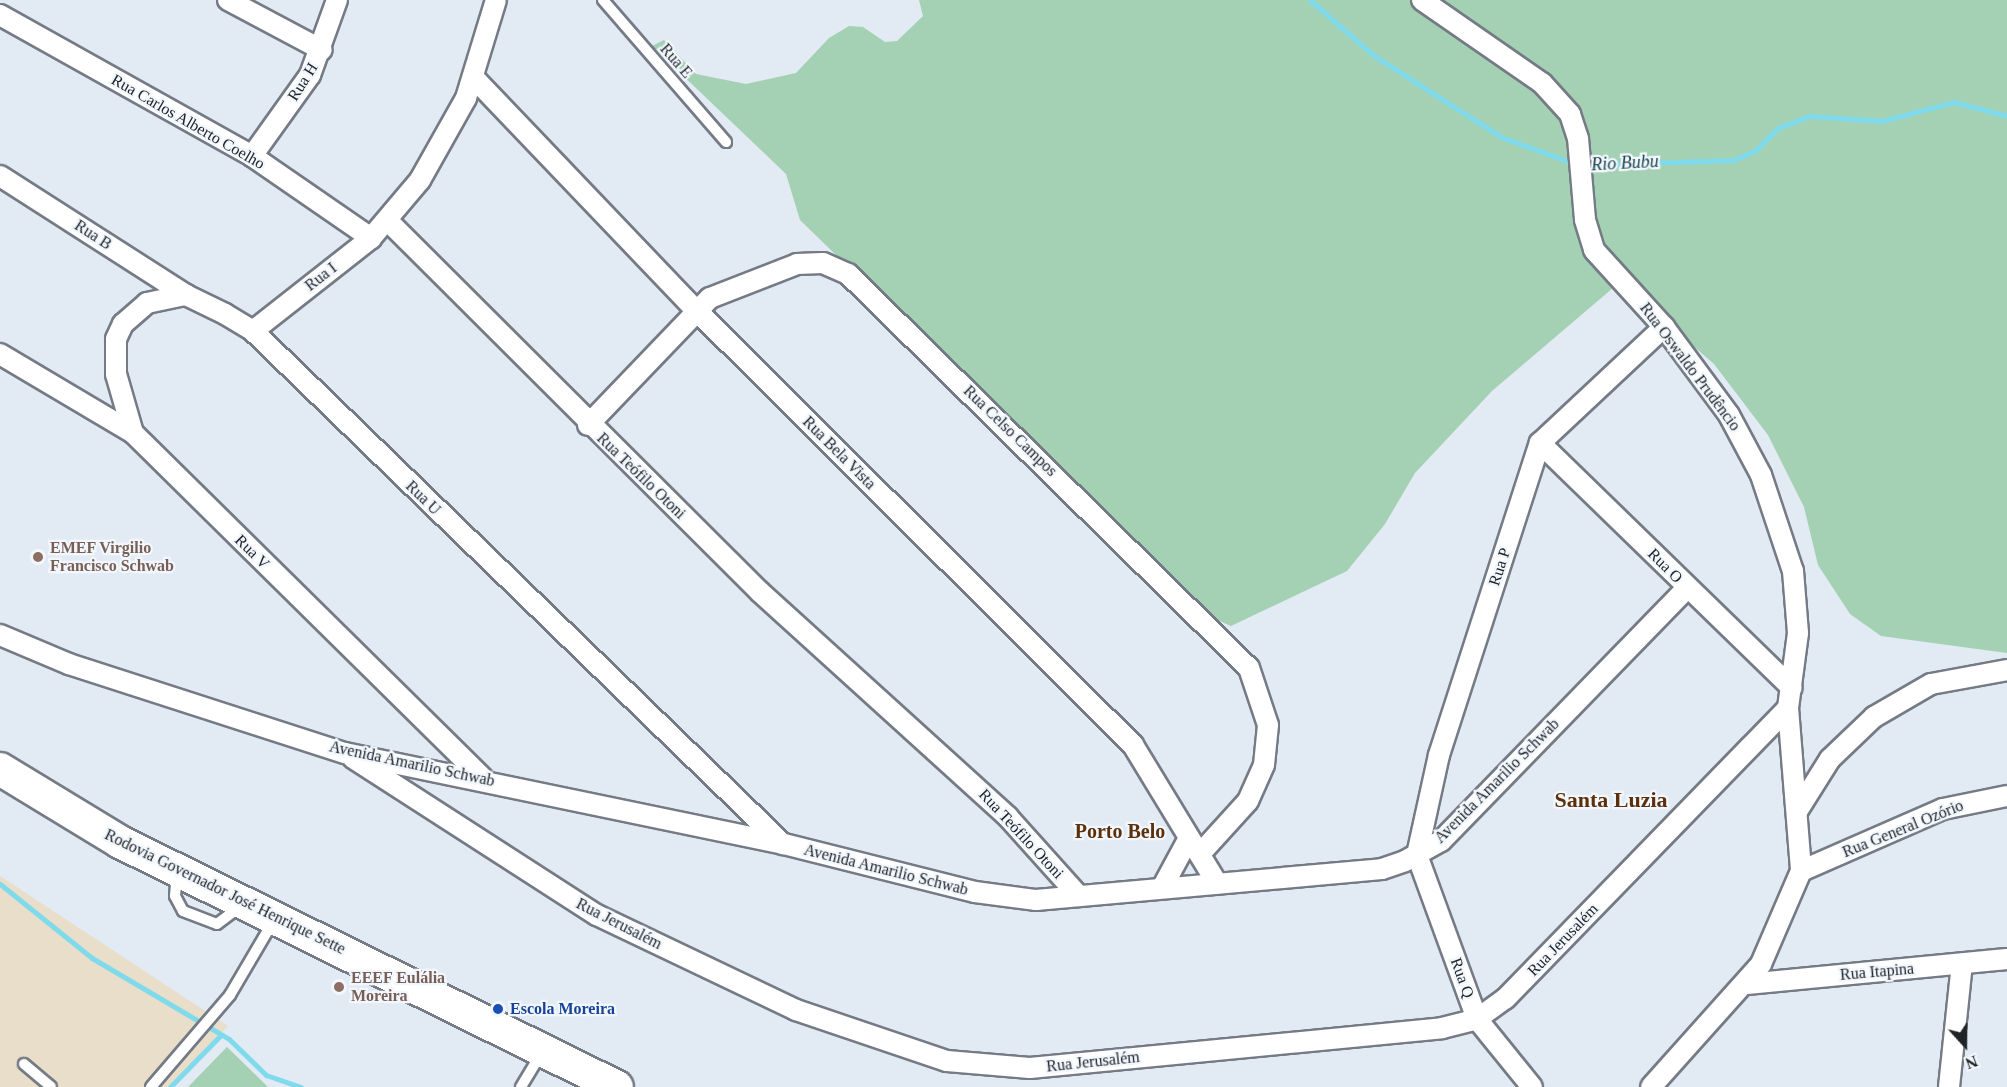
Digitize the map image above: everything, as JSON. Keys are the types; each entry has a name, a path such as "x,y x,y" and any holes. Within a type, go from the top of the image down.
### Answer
{"main road":[{"name":"Rodovia Governador José Henrique Sette","path":"0,769 83,821 177,870 617,1087"}],"street":[{"path":"228,0 322,50"},
{"name":"Rua H","path":"252,156 322,50 337,0"},
{"path":"389,222 420,180 474,78 496,0"},
{"name":"Rua Oswaldo Prudêncio","path":"1422,0 1542,83 1570,114 1578,138 1585,220 1594,250 1665,327 1746,443 1775,513 1796,589 1792,688 1788,708 1798,810 1801,871 1784,920 1747,984 1651,1087"},
{"name":"Rua Carlos Alberto Coelho","path":"0,15 252,156 371,238"},
{"name":"Rua Bela Vista","path":"474,78 696,310 1133,745 1217,883"},
{"name":"Rua B","path":"0,176 186,295"},
{"name":"Rua I","path":"253,331 389,222"},
{"name":"Rua Teófilo Otoni","path":"389,222 588,425 866,693 1000,810 1079,896"},
{"name":"Rua Celso Campos","path":"588,425 696,310 728,290 797,264 823,263 848,274 1237,652 1265,705 1264,765 1248,801 1194,846"},
{"path":"132,434 118,384 116,339 133,311 186,295"},
{"name":"Rua U","path":"186,295 253,331 784,844"},
{"name":"Rua P","path":"1417,855 1439,755 1540,443 1665,327"},
{"name":"Rua V","path":"0,354 132,434 483,778"},
{"name":"Rua O","path":"1540,443 1792,688"},
{"name":"Avenida Amarilio Schwab","path":"0,635 69,664 345,753 483,778 784,844 986,894 1036,900 1382,869 1417,855 1441,841 1687,588"},
{"path":"1798,810 1830,759 1874,717 1931,684 2007,670"},
{"name":"Rua Jerusalém","path":"345,753 426,810 597,915 796,1010 947,1061 1030,1068 1442,1028 1477,1019 1505,999 1788,708"},
{"name":"Rua General Ozório","path":"1801,871 1943,809 2007,796"},
{"path":"1162,888 1194,846"},
{"name":"Rua Q","path":"1417,855 1477,1019 1532,1087"},
{"name":"Rua Itapina","path":"1747,984 2007,959"},
{"path":"1948,1087 1962,964"}],"lane":[{"name":"Rua E","path":"603,0 726,142"},
{"path":"151,1087 230,995 275,918"},
{"path":"521,1087 543,1049"},
{"path":"24,1064 51,1087"}],"shaded area":[{"path":"0,876 228,1026 171,1087 0,1087"}],"green space":[{"path":"919,0 2007,0 2007,653 1881,636 1850,614 1818,565 1804,507 1768,435 1714,364 1620,282 1492,391 1415,473 1385,524 1347,571 1231,626 1206,615 800,220 786,174 652,46 664,40 696,74 746,84 796,73 829,38 849,26 863,27 885,42 897,41 923,16"},
{"path":"227,1047 268,1087 188,1087"}],"waterway":[{"name":"Rio Bubu","path":"1310,0 1373,55 1501,137 1575,164"},
{"name":"Rio Bubu","path":"1584,165 1734,160 1756,150 1778,128 1810,116 1882,121 1954,102 2007,116"},
{"path":"0,884 92,958 229,1039 266,1075 301,1087"},
{"path":"170,1087 221,1035"}],"place":[{"name":"EMEF Virgilio Francisco Schwab","path":"38,557"},
{"name":"EEEF Eulália Moreira","path":"339,987"},
{"name":"Escola Moreira","path":"498,1009"}],"district":[{"name":"Santa Luzia","path":"1611,800"},
{"name":"Porto Belo","path":"1120,831"}]}
